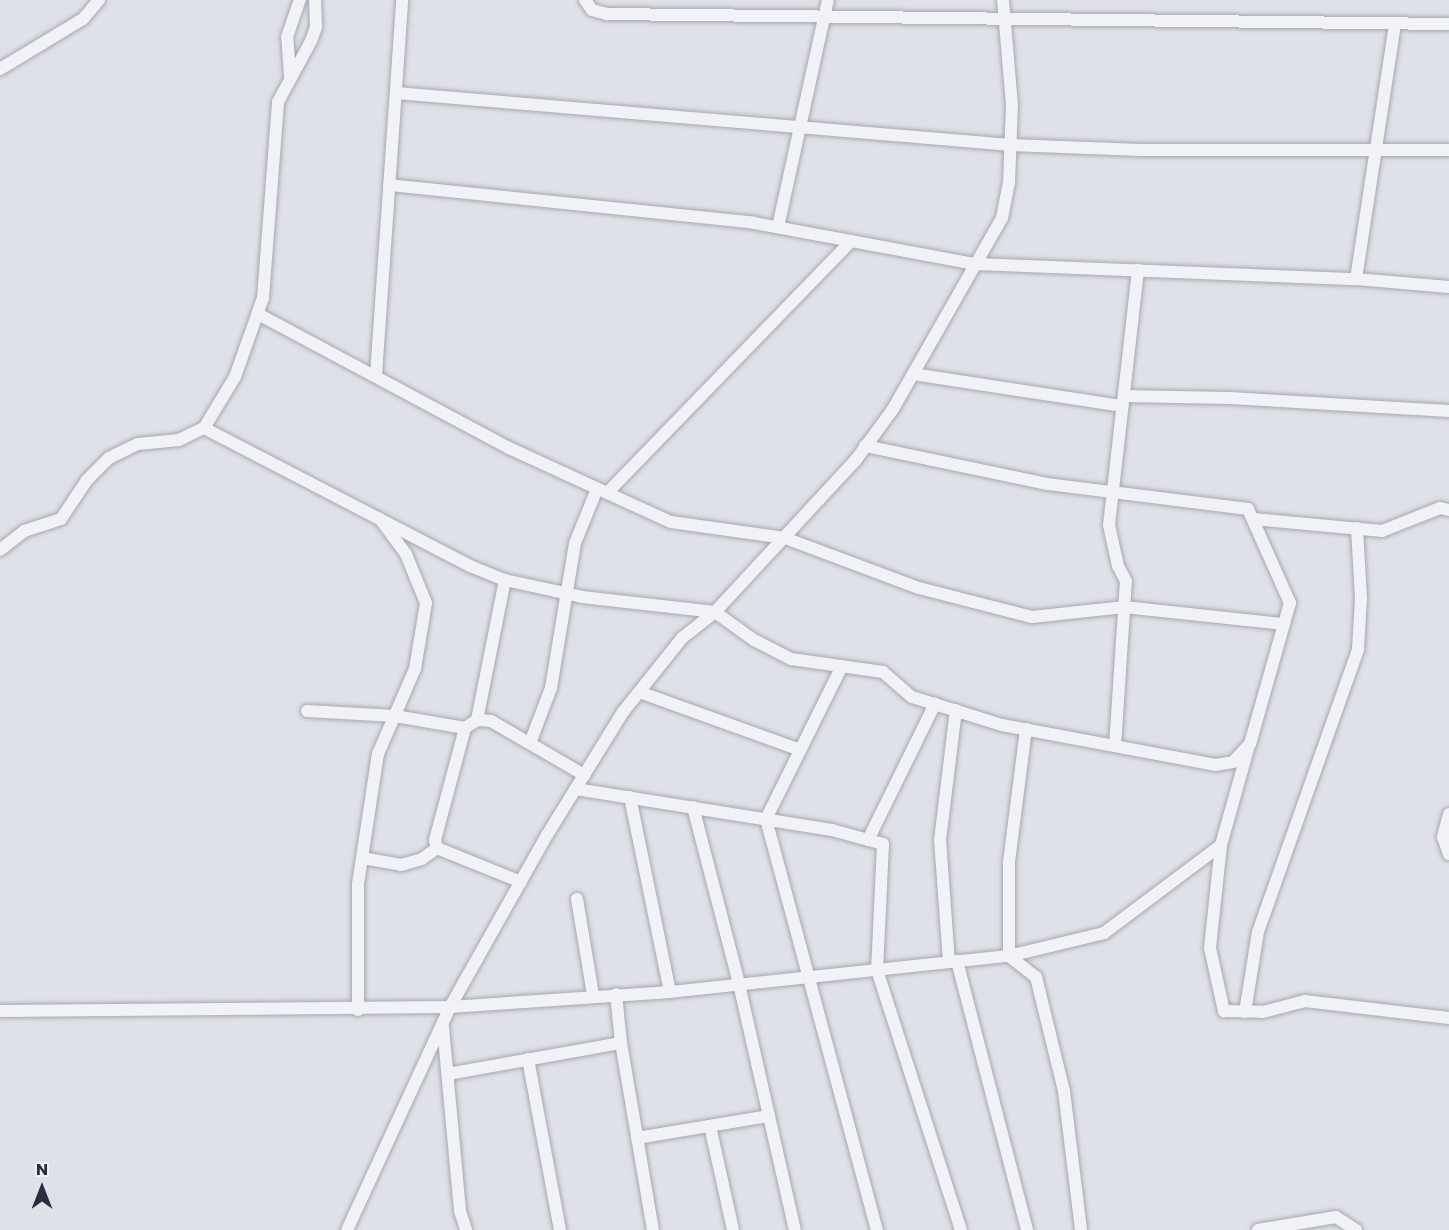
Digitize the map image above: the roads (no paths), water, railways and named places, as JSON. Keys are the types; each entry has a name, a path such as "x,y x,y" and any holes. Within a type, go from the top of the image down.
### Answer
{"street":[{"path":"0,69 83,19 99,0"},
{"path":"290,76 287,37 300,0"},
{"path":"0,550 24,531 62,519 87,480 109,458 138,444 179,440 204,428 235,377 263,298 278,102 316,27 315,0"},
{"path":"376,375 402,0"},
{"path":"585,0 592,10 607,14 1006,21 1449,24"},
{"path":"778,227 828,0"},
{"path":"347,1230 450,1007 584,775 639,692 682,638 715,612 785,538 866,446 913,374 976,264 1006,203 1011,145 1006,21 1003,0"},
{"path":"1356,279 1395,24"},
{"path":"396,93 1011,145 1375,152 1449,150"},
{"path":"389,185 778,227 976,264 1356,279 1449,287"},
{"path":"530,743 551,688 575,543 602,491 851,241"},
{"path":"1115,746 1126,581 1118,566 1109,525 1138,270"},
{"path":"258,314 509,448 671,522 785,538 919,588 1032,617 1124,607 1284,624"},
{"path":"913,374 1123,401 1230,398 1449,411"},
{"path":"204,428 470,566 505,580 565,593 715,612 754,640 791,659 883,672 912,697 1026,729 1215,765 1233,762 1250,744"},
{"path":"866,446 1047,484 1248,509 1290,603 1221,845 1210,948 1224,1011 1263,1012 1305,1001 1449,1018"},
{"path":"1253,519 1382,531 1440,508 1449,510"},
{"path":"358,1010 358,884 378,754 415,669 426,603 406,554 377,516"},
{"path":"1245,1012 1258,932 1358,649 1361,598 1357,528"},
{"path":"477,720 505,580"},
{"path":"842,666 766,819 877,1230"},
{"path":"639,692 800,750"},
{"path":"868,840 935,704"},
{"path":"956,710 940,840 953,962 1027,1230"},
{"path":"307,711 395,716 465,728"},
{"path":"437,848 435,840 465,728 477,720 491,721 584,775"},
{"path":"1009,956 1009,862 1026,729"},
{"path":"576,789 766,819 883,844 877,970 961,1230"},
{"path":"630,797 670,992"},
{"path":"693,807 740,984 795,1230"},
{"path":"1449,814 1443,837 1449,854"},
{"path":"0,1011 358,1010 450,1007 593,995 670,992 1009,956 1104,933 1221,845"},
{"path":"362,858 401,865 422,858 437,848"},
{"path":"437,848 521,882"},
{"path":"577,899 593,995"},
{"path":"1009,956 1036,977 1064,1091 1081,1230"},
{"path":"616,994 621,1043 653,1230"},
{"path":"442,1026 460,1211 466,1230"},
{"path":"448,1074 621,1043"},
{"path":"528,1059 560,1230"},
{"path":"637,1138 769,1116"},
{"path":"710,1126 733,1230"},
{"path":"1258,1230 1336,1217 1356,1230"}]}
